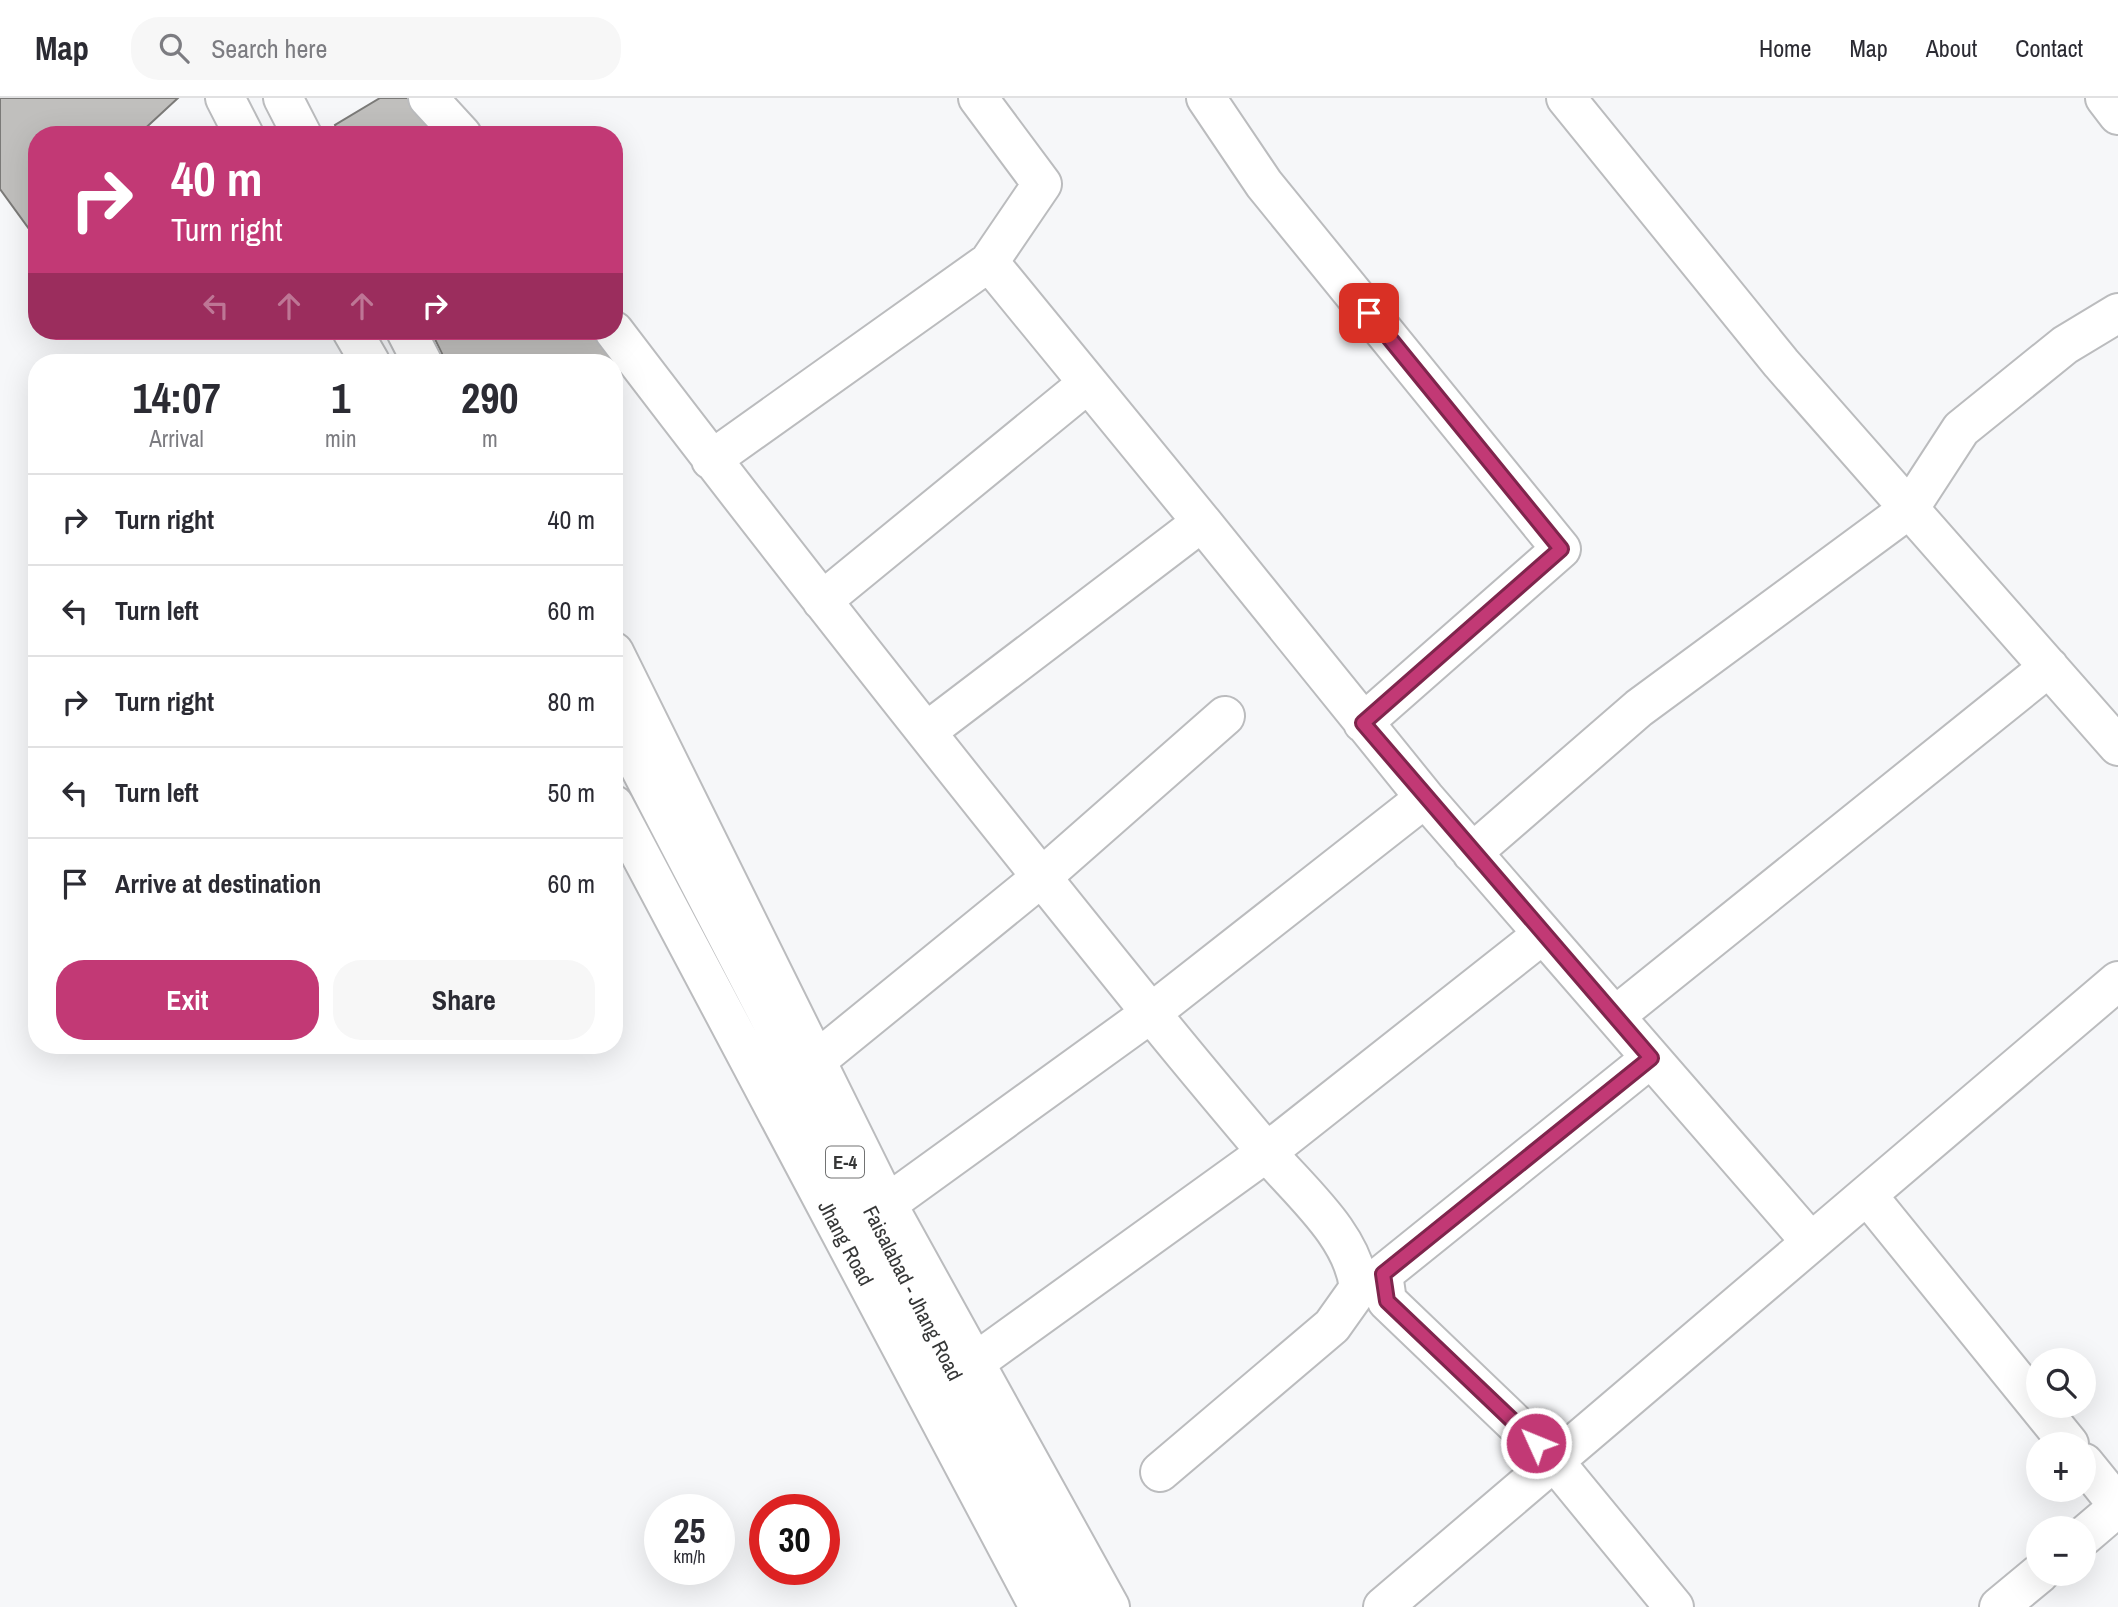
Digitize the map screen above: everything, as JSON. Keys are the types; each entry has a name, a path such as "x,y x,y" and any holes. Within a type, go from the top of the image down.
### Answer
{"main road":[{"path":"225,98 239,126"},
{"path":"283,98 297,126"},
{"path":"428,98 454,126"},
{"path":"711,460 989,262 1042,184 978,98"},
{"path":"1206,98 1264,184 1561,549 1363,723"},
{"path":"1566,98 1781,363 2118,746"},
{"path":"2105,98 2118,115"},
{"path":"989,262 1425,798 1811,1242"},
{"path":"1472,853 1639,708 1909,509 1961,429 2065,345 2118,313"},
{"path":"621,340 711,460 926,732 1152,1013 1342,1242 1357,1269 1359,1288 1332,1326 1160,1472"},
{"path":"822,601 1087,384"},
{"path":"926,732 1202,522"},
{"path":"1615,1016 2049,667"},
{"path":"623,670 887,1204 977,1362 1110,1607"},
{"path":"817,1060 1043,876 1225,716"},
{"name":"Faisalabad - Jhang Road","path":"623,735 1076,1607"},
{"path":"887,1204 1152,1013 1425,798"},
{"name":"Jhang Road","path":"623,822 1039,1607"},
{"path":"977,1362 1267,1152 1543,934"},
{"path":"1383,1607 2118,981"},
{"path":"1651,1058 1383,1274 1387,1301 1554,1461 1674,1607"},
{"path":"1867,1195 2059,1432"},
{"path":"2096,1478 2118,1506 2096,1525"},
{"path":"1999,1607 2026,1585"}],"building":[{"path":"0,98 178,98 148,126 28,126 28,228 0,189"},
{"path":"380,98 410,98 431,126 335,126"},
{"path":"435,340 598,340 609,354 442,354"}],"route":[{"path":"1369,313 1561,549 1363,723 1440,816 1651,1058 1383,1274 1387,1301 1536,1443"}]}
